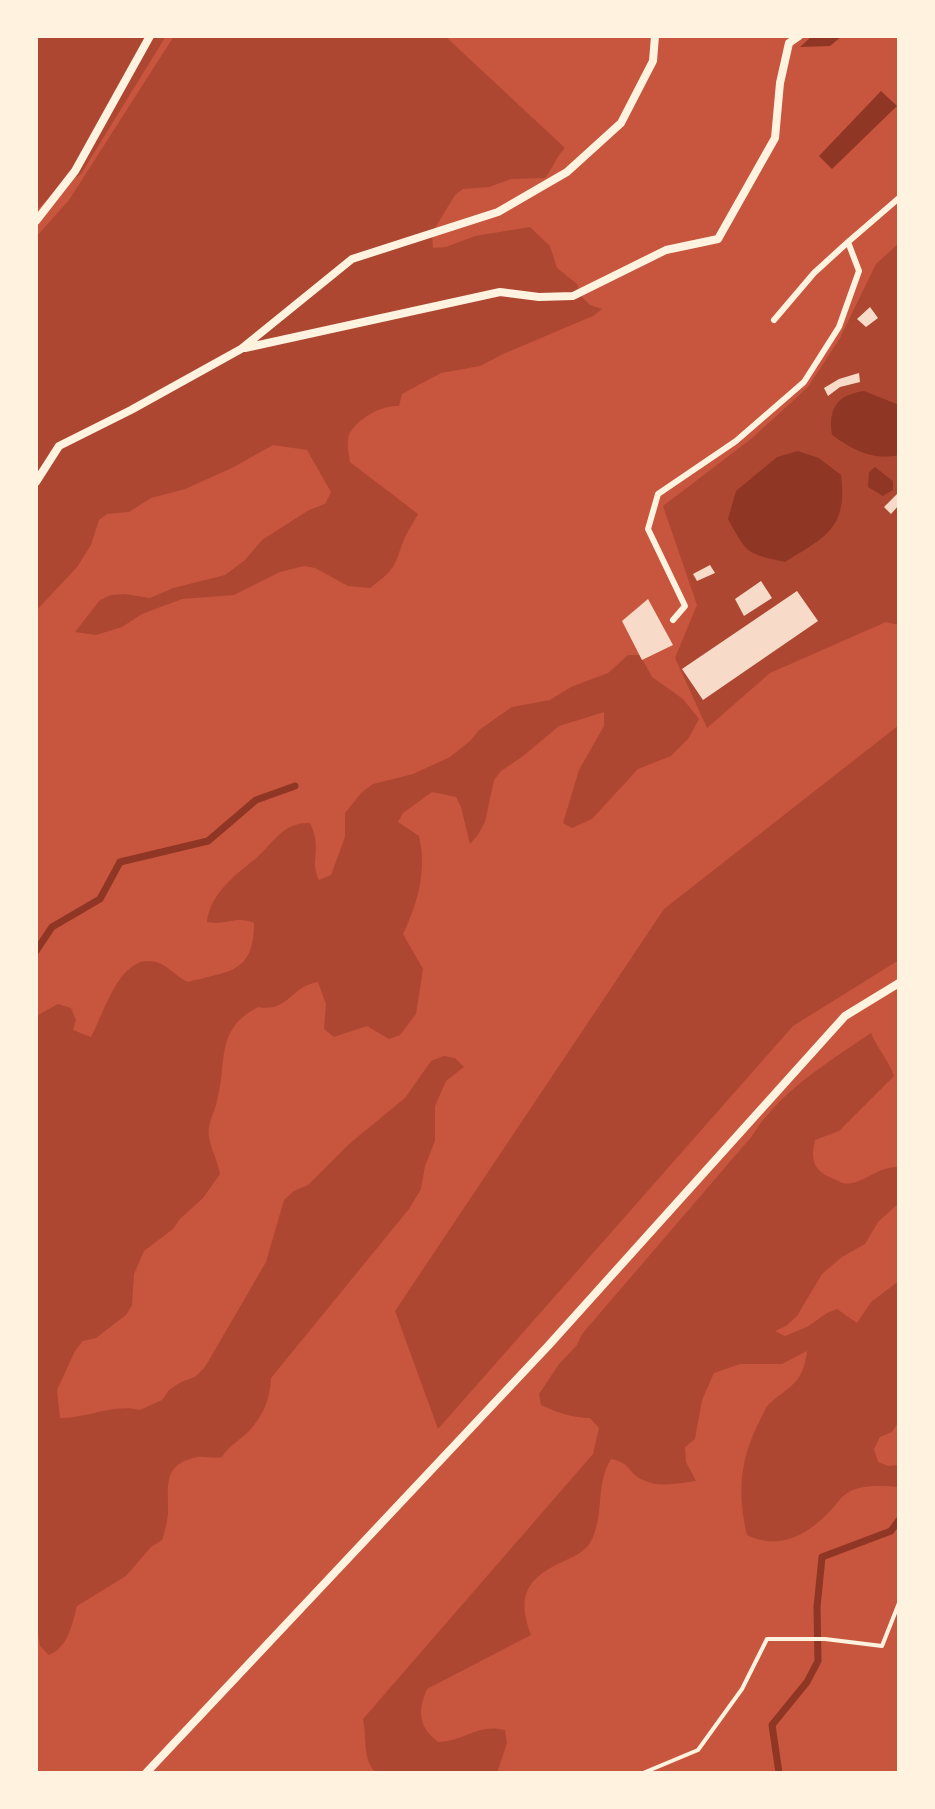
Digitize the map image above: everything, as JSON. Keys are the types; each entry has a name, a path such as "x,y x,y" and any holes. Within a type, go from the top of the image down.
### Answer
{"street":[{"path":"36,221 75,171 150,36"},
{"path":"36,482 59,446 241,349 352,259 498,212 567,172 621,123 653,61 655,36"},
{"path":"241,349 500,292 539,297 573,296 666,250 718,239 775,138 780,83 789,43 799,36"},
{"path":"146,1773 548,1346 845,1016 899,983"}],"lane":[{"path":"774,320 814,273 899,198"},
{"path":"673,620 685,606 648,529 658,494 736,441 804,382 839,327 859,271 848,242"}],"path":[{"path":"643,1773 698,1750 742,1689 767,1639 825,1639 882,1646 899,1603"}],"shaded area":[{"path":"36,36 166,36 81,174 59,188 36,211"},
{"path":"174,36 445,36 565,148 545,178 511,179 489,187 463,189 455,195 432,233 433,248 446,247 475,236 530,227 550,246 557,268 577,284 580,295 590,305 602,309 593,316 480,366 441,373 402,394 399,406 371,414 353,429 348,441 350,462 418,514 394,566 370,588 348,586 315,568 304,566 280,572 234,595 182,599 142,614 122,627 96,635 75,632 100,600 111,595 150,598 173,588 225,575 245,560 262,540 309,510 325,504 331,492 307,450 273,445 185,489 151,498 129,512 107,514 99,520 91,545 77,567 36,611 36,237 69,200"},
{"path":"812,36 842,36 830,46 800,47"},
{"path":"881,91 897,106 832,169 819,156"},
{"path":"899,243 899,625 886,622 770,673 707,728 675,658 697,605 663,506 751,439 808,387 840,338 876,264"},
{"path":"864,391 899,405 899,455 881,457 864,453 832,435 836,404 847,396"},
{"path":"798,451 819,458 841,475 841,507 831,529 823,537 785,562 749,551 728,519 736,491 777,457"},
{"path":"875,467 893,481 893,490 883,496 868,487 869,472"},
{"path":"628,655 640,655 652,677 683,699 699,719 688,739 671,756 638,769 592,819 572,828 563,823 579,770 604,726 604,712 559,726 501,771 494,780 485,822 470,844 456,797 432,792 403,813 398,822 419,836 422,861 417,898 403,934 423,969 416,1014 400,1035 389,1039 367,1026 334,1037 324,1029 326,1004 318,982 301,988 276,1006 258,1007 235,1026 225,1048 220,1087 209,1127 210,1142 220,1174 203,1198 173,1229 144,1251 134,1274 132,1305 126,1315 96,1338 83,1341 75,1351 57,1390 60,1418 120,1408 140,1410 162,1400 169,1390 181,1382 195,1377 205,1367 266,1262 284,1200 308,1185 349,1144 405,1098 431,1061 444,1056 455,1058 464,1067 446,1081 435,1106 435,1141 425,1166 421,1189 409,1209 271,1378 265,1406 250,1430 222,1457 197,1457 177,1465 172,1471 168,1486 168,1517 162,1540 151,1547 126,1576 77,1606 65,1641 49,1655 40,1646 36,1621 36,1016 58,1004 71,1008 76,1020 73,1030 91,1037 115,987 132,966 143,961 156,962 188,982 236,968 249,952 254,923 241,920 207,922 209,912 224,886 285,830 310,823 315,840 316,873 319,880 331,875 345,837 345,813 362,792 373,784 413,774 450,757 479,730 512,707 550,700 571,687 608,673"},
{"path":"899,725 899,960 793,1026 438,1429 395,1311 664,909"},
{"path":"871,1033 894,1076 839,1131 815,1140 813,1154 818,1169 847,1184 884,1169 898,1167 899,1203 878,1222 865,1244 842,1257 822,1274 797,1316 775,1331 785,1336 837,1309 857,1323 871,1302 899,1281 899,1421 892,1432 880,1437 874,1449 878,1462 888,1466 899,1465 899,1487 855,1489 813,1527 792,1538 770,1541 747,1535 741,1490 748,1448 768,1406 799,1377 807,1351 782,1364 740,1364 714,1373 702,1400 695,1439 685,1447 686,1462 696,1481 655,1484 638,1477 623,1463 611,1459 603,1479 595,1533 590,1543 578,1554 541,1574 528,1589 525,1609 531,1635 427,1689 422,1718 427,1731 438,1742 479,1730 505,1730 507,1743 497,1773 376,1773 367,1755 363,1719 593,1454 599,1428 590,1418 541,1405 539,1394 559,1364 777,1105 806,1078"}],"building":[{"path":"870,307 878,318 866,327 857,319"},
{"path":"859,373 860,382 840,387 828,396 824,388"},
{"path":"899,492 899,505 891,514 884,507"},
{"path":"710,565 715,573 697,581 693,574"},
{"path":"761,581 772,598 744,616 735,599"},
{"path":"797,591 818,621 703,700 682,669"},
{"path":"648,599 673,645 642,660 622,621"}],"waterway":[{"path":"36,951 52,927 100,899 120,862 208,841 256,800 295,786"},
{"path":"779,1773 772,1725 807,1682 818,1661 817,1607 822,1557 891,1531 899,1520"}]}
